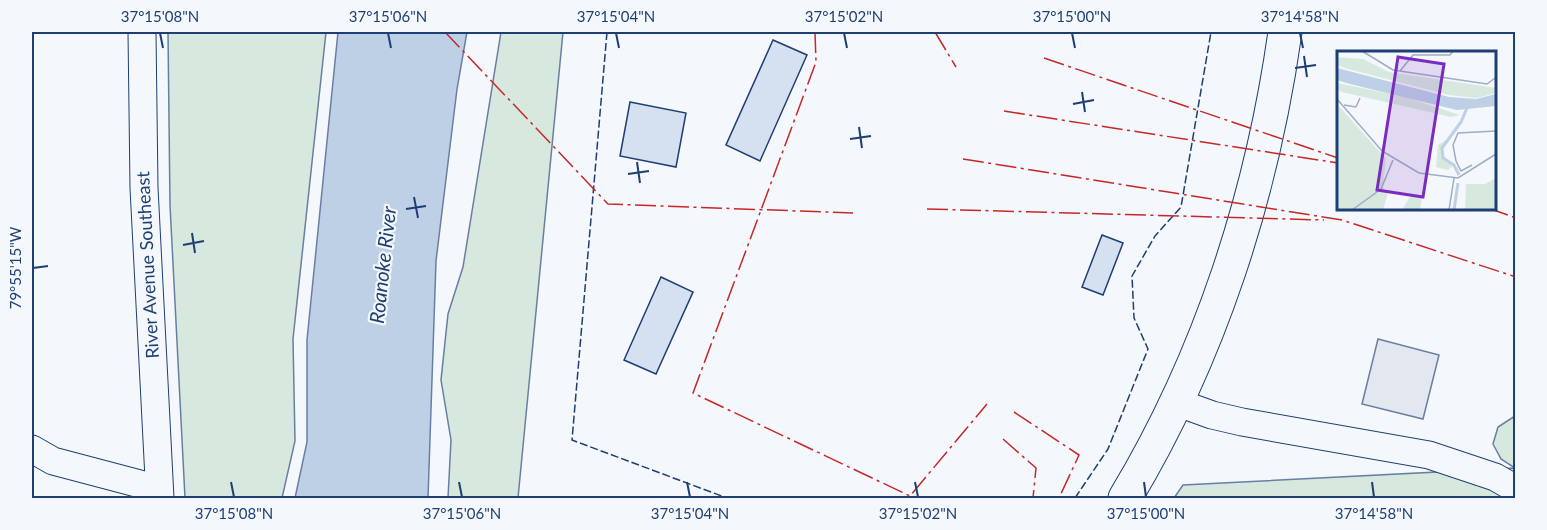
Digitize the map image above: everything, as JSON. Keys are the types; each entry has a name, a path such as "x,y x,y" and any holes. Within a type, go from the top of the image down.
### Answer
{"main road":[{"path":"1125,498 1176,402 1215,311 1262,159 1285,32"}],"street":[{"name":"River Avenue Southeast","path":"142,32 144,188 159,494"},
{"path":"1176,402 1242,422 1429,455 1495,477 1515,489"},
{"path":"32,449 52,461 159,494"}],"shaded area":[{"path":"168,32 326,32 293,339 295,441 282,498 185,498 170,205"},
{"path":"501,32 563,32 518,498 448,498 451,440 441,380 448,314 463,267"},
{"path":"1378,339 1439,355 1423,419 1362,404"},
{"path":"1515,416 1515,468 1501,459 1493,444 1498,427"},
{"path":"1515,468 1515,498 1174,498 1183,485"}],"water":[{"name":"Roanoke River","path":"338,32 467,32 457,89 436,261 428,498 295,498 307,442 307,340"}],"building":[{"path":"773,40 807,55 760,161 726,145"},
{"path":"630,102 686,113 676,167 620,156"},
{"path":"1102,235 1123,243 1103,295 1082,287"},
{"path":"661,277 693,292 656,374 624,360"}],"fence":[{"path":"607,32 572,440 727,498"},
{"path":"1075,498 1108,449 1148,349 1134,318 1132,276 1155,236 1181,207 1211,32"}],"power":[{"path":"445,32 608,204 853,213"},
{"path":"815,32 816,62 693,393 910,496 987,404"},
{"path":"935,32 956,67"},
{"path":"1044,58 1337,158"},
{"path":"1004,111 1337,163"},
{"path":"963,159 1342,220 1516,277"},
{"path":"927,209 1324,220"},
{"path":"1494,210 1516,218"},
{"path":"1014,412 1079,455 1059,498"},
{"path":"1003,439 1036,468 1033,498"}]}
